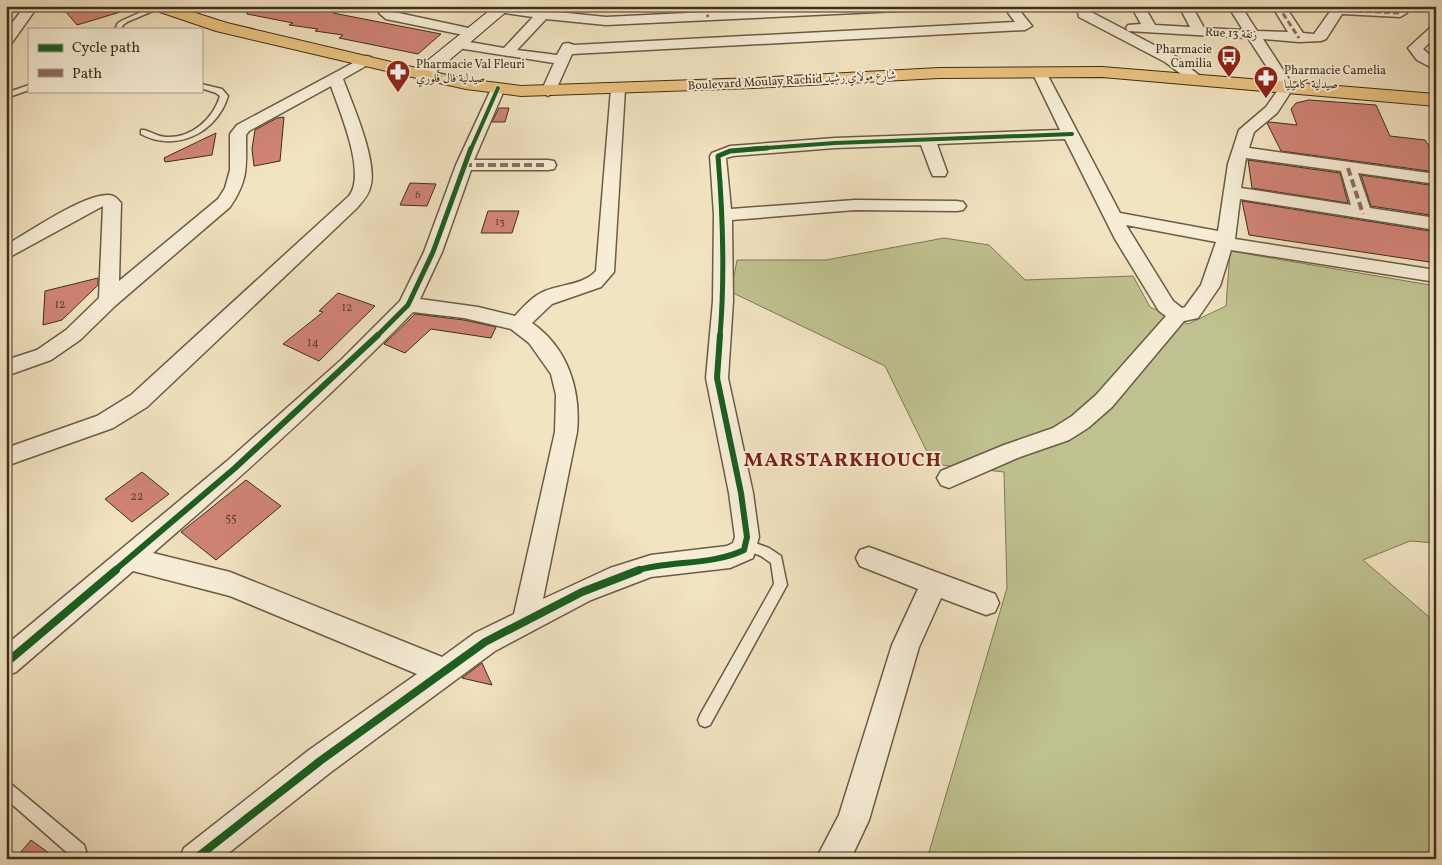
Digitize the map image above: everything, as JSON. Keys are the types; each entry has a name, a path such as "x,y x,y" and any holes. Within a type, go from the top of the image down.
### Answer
{"main road":[{"name":"Boulevard Moulay Rachid شارع مولاي رشيد","path":"158,7 222,27 425,75 498,88 548,92 939,73 1039,72 1134,74 1436,100"}],"street":[{"path":"6,41 32,6"},
{"path":"392,6 386,13 390,16 473,33"},
{"path":"507,53 548,15 565,6"},
{"path":"606,21 622,6"},
{"path":"425,75 458,44 503,8 581,20 606,21 665,19 707,12 919,6"},
{"path":"458,44 507,53 564,55 669,45 1025,26 1009,6"},
{"path":"1137,6 1150,29"},
{"path":"1185,6 1200,32"},
{"path":"949,478 1012,451 1061,434 1080,422 1104,401 1178,315 1190,313 1210,286 1225,241 1231,192 1247,130 1272,110 1287,87 1234,6"},
{"path":"1278,6 1299,38"},
{"path":"1340,8 1400,13"},
{"name":"Rue 13 زنقة","path":"1133,28 1316,38 1321,36 1340,8"},
{"path":"799,10 799,38"},
{"path":"1084,10 1170,59 1198,80"},
{"path":"665,19 669,45"},
{"path":"548,92 581,20"},
{"path":"1436,30 1415,48 1422,57 1436,66"},
{"path":"6,368 30,362 57,347 109,300 202,223 230,194 238,170 238,134 243,128 366,60"},
{"path":"1039,72 1072,134 1112,217 1166,306 1178,315"},
{"path":"6,457 105,422 139,401 351,204 360,193 364,174 351,121 335,77"},
{"path":"6,663 228,474 348,365 408,305 433,252 464,165 498,88"},
{"path":"518,324 547,298 594,283 605,272 618,89"},
{"path":"195,859 320,761 485,642 619,576 651,566 730,557 744,550 747,545 738,478 717,378 723,301 723,215 717,163 718,156 722,153 755,148 835,143 1072,134"},
{"path":"928,140 939,172"},
{"path":"1241,152 1436,179"},
{"path":"464,165 548,165"},
{"path":"1348,168 1363,214"},
{"path":"1231,192 1436,224"},
{"path":"6,253 93,203 109,200 112,203 109,300"},
{"path":"723,215 855,204 958,206"},
{"path":"1112,217 1225,241 1436,276"},
{"path":"408,305 463,312 518,324 532,333 554,359 561,372 569,402 566,432 525,622"},
{"path":"868,558 986,603"},
{"path":"130,559 230,584 253,592 443,671"},
{"path":"832,859 853,820 906,645 926,606 934,584"}],"lane":[{"path":"118,28 120,24 125,21 158,7"},
{"path":"144,132 155,139 170,140 191,134 201,128 216,115 224,96 219,91 202,86"},
{"path":"6,96 28,87"},
{"path":"705,720 781,585 777,560 765,552 747,545"},
{"path":"6,790 78,852"}],"green space":[{"path":"944,238 989,245 1025,280 1133,276 1150,307 1188,324 1226,306 1230,251 1436,286 1436,543 1410,541 1363,560 1436,623 1436,859 927,859 1007,588 1004,472 933,464 885,366 731,292 737,260 826,260"}],"building":[{"path":"61,6 126,6 127,10 77,25"},
{"path":"247,6 343,6 333,13 441,34 418,54 339,38 343,35 315,31 318,29 289,25 293,23 247,14"},
{"path":"1309,100 1376,105 1390,136 1425,140 1436,157 1436,172 1281,151 1267,123 1297,125 1291,109 1296,103"},
{"path":"499,108 509,108 505,122 492,122"},
{"path":"284,117 280,161 254,166 252,149 255,130 277,118"},
{"path":"216,133 212,155 165,162 164,158"},
{"path":"1248,160 1340,173 1348,203 1252,188"},
{"path":"1361,175 1436,186 1436,216 1371,206"},
{"path":"410,183 436,184 427,206 400,205"},
{"path":"1242,201 1436,232 1436,263 1249,235"},
{"path":"488,211 519,211 512,233 481,233"},
{"path":"98,278 98,285 62,320 43,325 45,291"},
{"path":"338,293 375,306 319,361 283,344 323,312 319,311"},
{"path":"415,314 464,320 496,327 491,338 431,329 405,353 384,344"},
{"path":"142,472 169,494 132,522 105,499"},
{"path":"246,480 281,506 216,560 181,532"},
{"path":"482,663 492,685 462,678"},
{"path":"31,840 57,859 15,859"}],"marked path":[{"path":"705,6 708,17"},
{"path":"1278,6 1299,38"},
{"path":"1339,10 1400,13"},
{"path":"464,165 548,165"},
{"path":"1348,168 1363,214"}],"cycle path":[{"path":"6,663 235,468 348,365 408,305 433,252 464,165 498,88"},
{"path":"195,859 320,761 485,642 582,592 619,576 651,566 730,557 744,550 747,537 741,493 717,378 723,301 723,215 718,156 730,151 835,143 1072,134"}],"place":[{"name":"Pharmacie Camilia","path":"1229,78"},
{"name":"Pharmacie Val Fleuri صيدلية فال فلوري","path":"398,93"},
{"name":"Pharmacie Camelia صيدلية كاميليا","path":"1266,99"}],"district":[{"name":"MARSTARKHOUCH","path":"843,461"}]}
